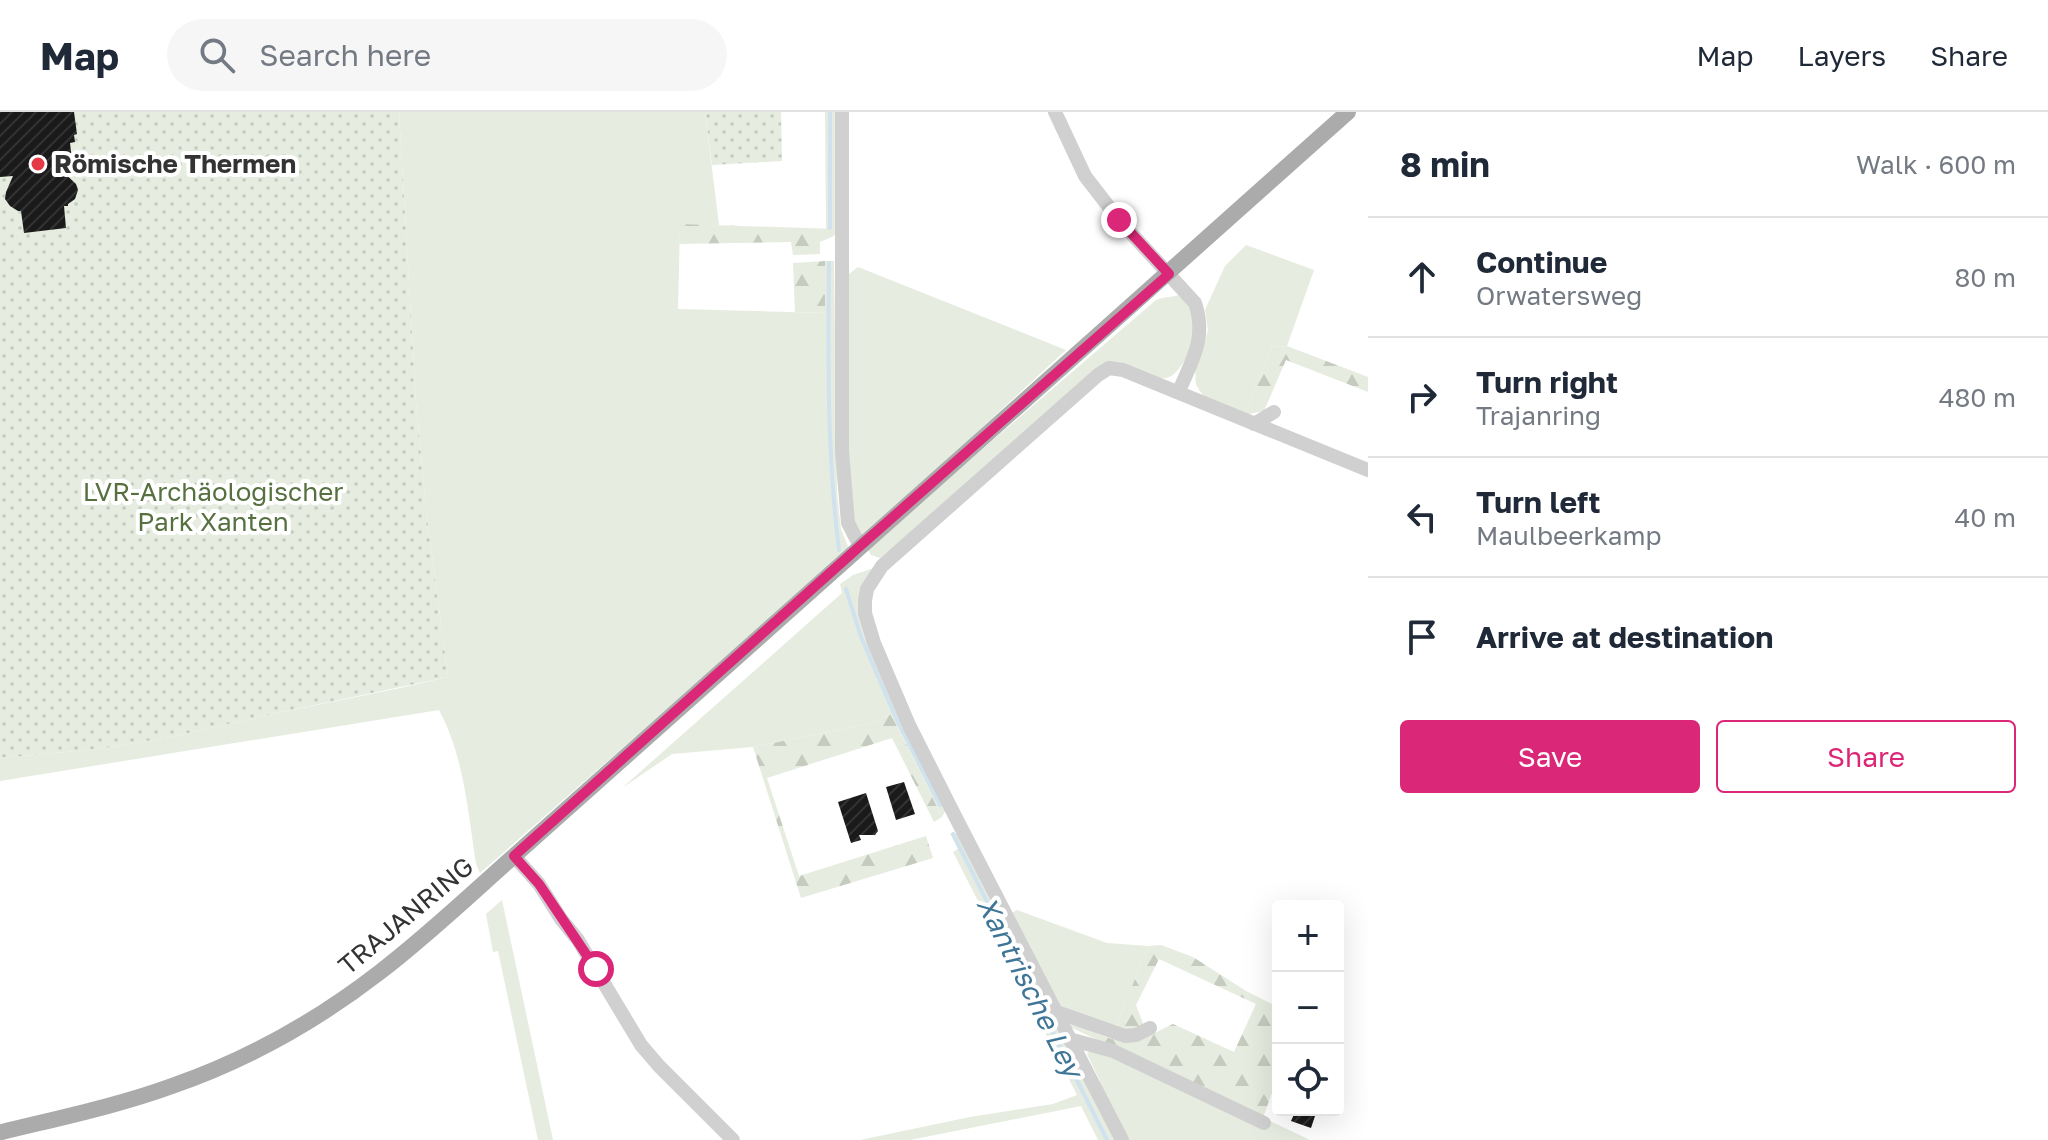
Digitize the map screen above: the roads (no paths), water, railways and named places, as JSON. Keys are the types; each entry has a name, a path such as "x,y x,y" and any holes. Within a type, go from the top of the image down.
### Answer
{"main road":[{"name":"TRAJANRING","path":"1,1134 174,1086 260,1049 330,1007 379,972 514,856 1348,112"}],"street":[{"path":"842,112 842,451 848,523 860,546"},
{"path":"1055,112 1085,176 1119,220 1195,303 1201,319 1199,343 1179,391"},
{"path":"1122,1140 909,725 874,643 865,613 867,589 882,566 1109,368 1123,370 1179,391 1368,470"},
{"path":"1254,424 1274,412"},
{"path":"514,856 539,884 578,940 641,1045 733,1140"},
{"path":"1054,1011 1125,1036 1136,1035 1150,1028"},
{"path":"1069,1039 1113,1051 1264,1123"}],"waterway":[{"name":"Xantrische Ley","path":"830,112 830,228"},
{"name":"Xantrische Ley","path":"829,263 830,443 839,550"},
{"name":"Xantrische Ley","path":"846,589 861,637 896,718 940,805"},
{"name":"Xantrische Ley","path":"953,834 1107,1140"}],"place":[{"name":"Römische Thermen","path":"38,164"}],"park label":[{"name":"LVR-Archäologischer Park Xanten","path":"213,507"}]}
